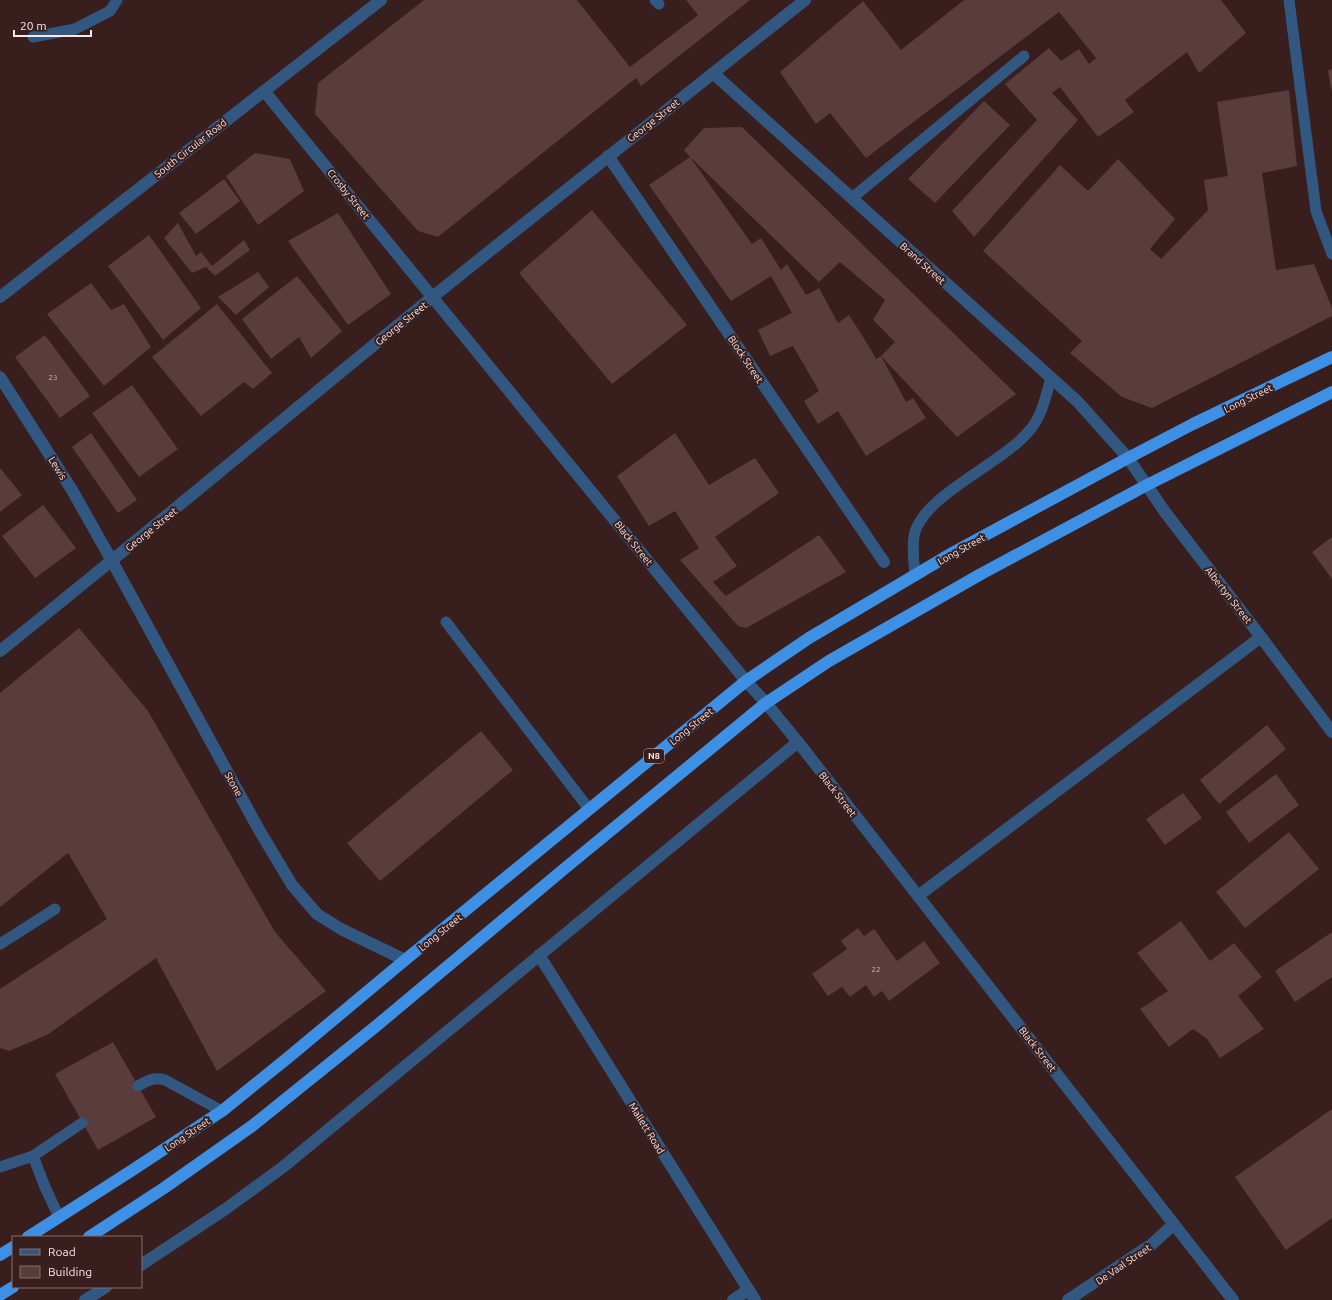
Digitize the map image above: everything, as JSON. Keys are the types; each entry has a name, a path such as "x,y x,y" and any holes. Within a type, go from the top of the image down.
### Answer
{"highway":[{"name":"Long Street","path":"30,1236 131,1172 222,1111 746,681 809,638 954,552 1128,458 1193,424 1332,356"},
{"path":"91,1236 164,1188 252,1126 375,1027 766,703 829,661 981,574 1147,485 1332,392"},
{"path":"0,1255 12,1247"},
{"path":"0,1295 12,1288"}],"street":[{"name":"South Circular Road","path":"0,297 381,0"},
{"name":"George Street","path":"0,651 112,561 433,297 805,0"},
{"name":"Brand Street","path":"713,73 1078,402 1128,458"},
{"name":"Crosby Street","path":"264,91 433,297"},
{"name":"Block Street","path":"608,156 884,562"},
{"name":"Black Street","path":"433,297 746,681 798,742 1233,1300"},
{"name":"Lewis","path":"0,376 72,490 112,561"},
{"name":"Albertyn Street","path":"1128,458 1165,512 1332,732"},
{"name":"Stone","path":"112,561 258,828 292,885 317,914 341,929 405,960"},
{"path":"918,896 1261,637"},
{"path":"142,1264 227,1208 283,1167 798,742"},
{"name":"Mallett Road","path":"539,955 751,1295"},
{"name":"De Vaal Street","path":"1068,1300 1152,1244 1174,1224"},
{"path":"85,1300 104,1288"},
{"path":"733,1300 751,1295"}],"lane":[{"path":"33,38 76,29 110,11 117,0"},
{"path":"1289,0 1316,211 1332,254"},
{"path":"852,198 1024,56"},
{"path":"915,576 914,536 920,520 940,498 1004,455 1030,431 1039,415 1051,378"},
{"path":"446,622 589,809"},
{"path":"0,944 54,909"},
{"path":"138,1086 147,1080 156,1078 165,1080 222,1111"},
{"path":"0,1167 33,1156 82,1123"},
{"path":"33,1156 59,1217"}],"building":[{"path":"424,0 577,0 630,67 698,15 686,0 750,0 641,86 636,78 438,237 418,231 315,114 318,83"},
{"path":"964,0 1221,0 1246,33 1199,73 1187,52 1125,100 1134,112 1098,137 1060,87 1052,93 1078,120 974,237 952,211 1037,120 1005,84 1049,48 1061,61 1079,49 1089,64 1096,58 1059,12 866,158 830,113 816,124 780,72 863,1 901,50"},
{"path":"1332,69 1332,89 1331,89 1328,70"},
{"path":"1289,90 1297,166 1262,173 1276,270 1314,264 1332,308 1332,316 1152,408 1122,397 1070,353 1082,341 983,251 1060,165 1088,191 1118,159 1175,219 1150,249 1161,259 1208,210 1204,180 1228,176 1217,102"},
{"path":"984,101 1010,125 935,203 908,179"},
{"path":"742,127 1016,394 957,437 881,356 895,342 873,320 885,300 840,262 819,282 684,150 704,128"},
{"path":"255,153 290,159 304,191 258,225 226,176"},
{"path":"690,157 752,244 761,238 781,270 787,264 806,295 819,288 838,323 849,315 876,359 881,356 906,402 913,398 926,418 866,456 838,411 818,424 804,401 819,391 793,346 770,356 758,330 792,313 771,276 731,301 649,185"},
{"path":"224,179 240,201 196,234 179,213"},
{"path":"592,210 687,325 612,384 519,273"},
{"path":"338,213 391,294 348,325 288,241"},
{"path":"178,223 196,256 201,252 212,266 244,240 250,250 215,276 206,267 192,273 164,238"},
{"path":"149,235 201,308 163,340 108,266"},
{"path":"258,272 269,287 236,315 218,297"},
{"path":"297,276 342,331 311,358 299,337 271,359 242,319"},
{"path":"91,283 111,310 124,304 151,347 104,386 47,314"},
{"path":"217,304 272,373 253,389 244,382 201,416 152,357"},
{"path":"45,335 90,396 60,418 15,357"},
{"path":"132,385 178,449 139,477 92,413"},
{"path":"91,433 137,500 118,513 72,447"},
{"path":"675,433 709,485 755,458 779,493 715,537 737,566 713,582 726,596 819,535 846,572 746,628 738,626 680,560 699,548 675,511 649,526 617,476"},
{"path":"0,468 22,495 0,512"},
{"path":"43,505 76,548 35,578 2,536"},
{"path":"1332,537 1332,579 1312,552"},
{"path":"79,628 148,711 275,932 326,991 217,1071 156,958 47,1035 9,1051 0,1048 0,989 107,919 68,853 0,907 0,693"},
{"path":"1267,725 1286,749 1219,804 1200,780"},
{"path":"481,731 513,770 380,881 347,843"},
{"path":"1276,774 1299,805 1249,843 1226,812"},
{"path":"1183,793 1202,818 1165,845 1146,819"},
{"path":"1289,832 1319,869 1245,928 1216,892"},
{"path":"1181,921 1210,961 1234,943 1262,977 1238,996 1264,1029 1220,1058 1207,1039 1193,1029 1169,1047 1140,1009 1168,991 1137,953"},
{"path":"858,928 864,936 874,929 897,961 924,941 940,963 889,1001 882,991 874,997 866,985 850,997 842,987 828,996 812,974 847,949 841,941"},
{"path":"1332,932 1332,977 1295,1002 1275,971"},
{"path":"113,1042 156,1117 98,1150 55,1074"},
{"path":"1332,1109 1332,1218 1286,1250 1235,1177"}]}
